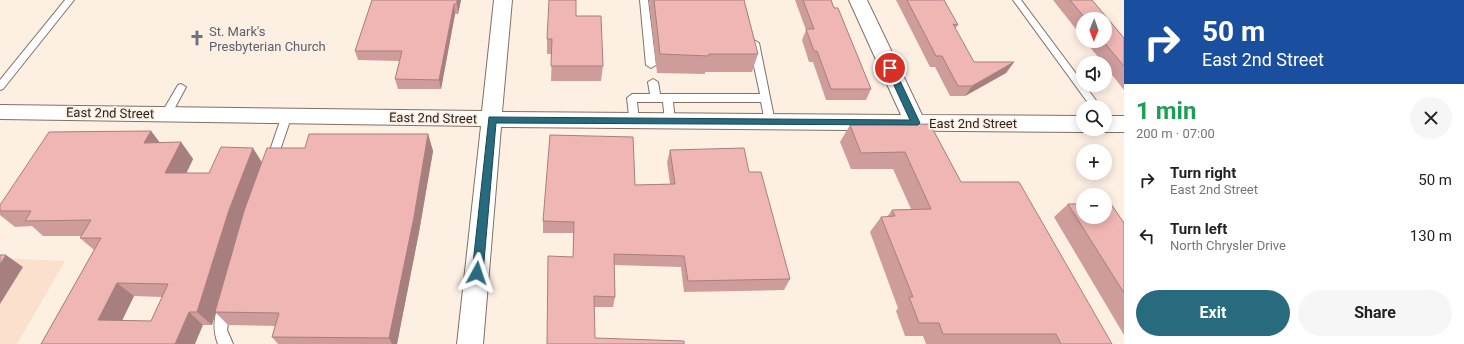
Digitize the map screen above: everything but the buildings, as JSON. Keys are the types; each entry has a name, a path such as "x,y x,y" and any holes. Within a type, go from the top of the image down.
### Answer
{"street":[{"path":"470,344 503,0"},
{"path":"858,0 915,123"},
{"name":"East 2nd Street","path":"1,114 287,115 634,121 1076,124"}],"lane":[{"path":"0,87 70,0"},
{"path":"644,0 651,65"},
{"path":"1017,0 1091,100"},
{"path":"751,34 770,122"},
{"path":"653,82 655,98"},
{"path":"166,114 181,87"},
{"path":"634,121 632,98 766,98"},
{"path":"668,98 670,121"},
{"path":"266,174 287,115"},
{"path":"226,344 220,338 220,322 228,293"}],"shaded area":[{"path":"0,258 65,261 17,344 0,344"}],"place":[{"name":"St. Mark's Presbyterian Church","path":"197,38"}],"route":[{"path":"477,273 492,119 915,123 890,68"}]}
